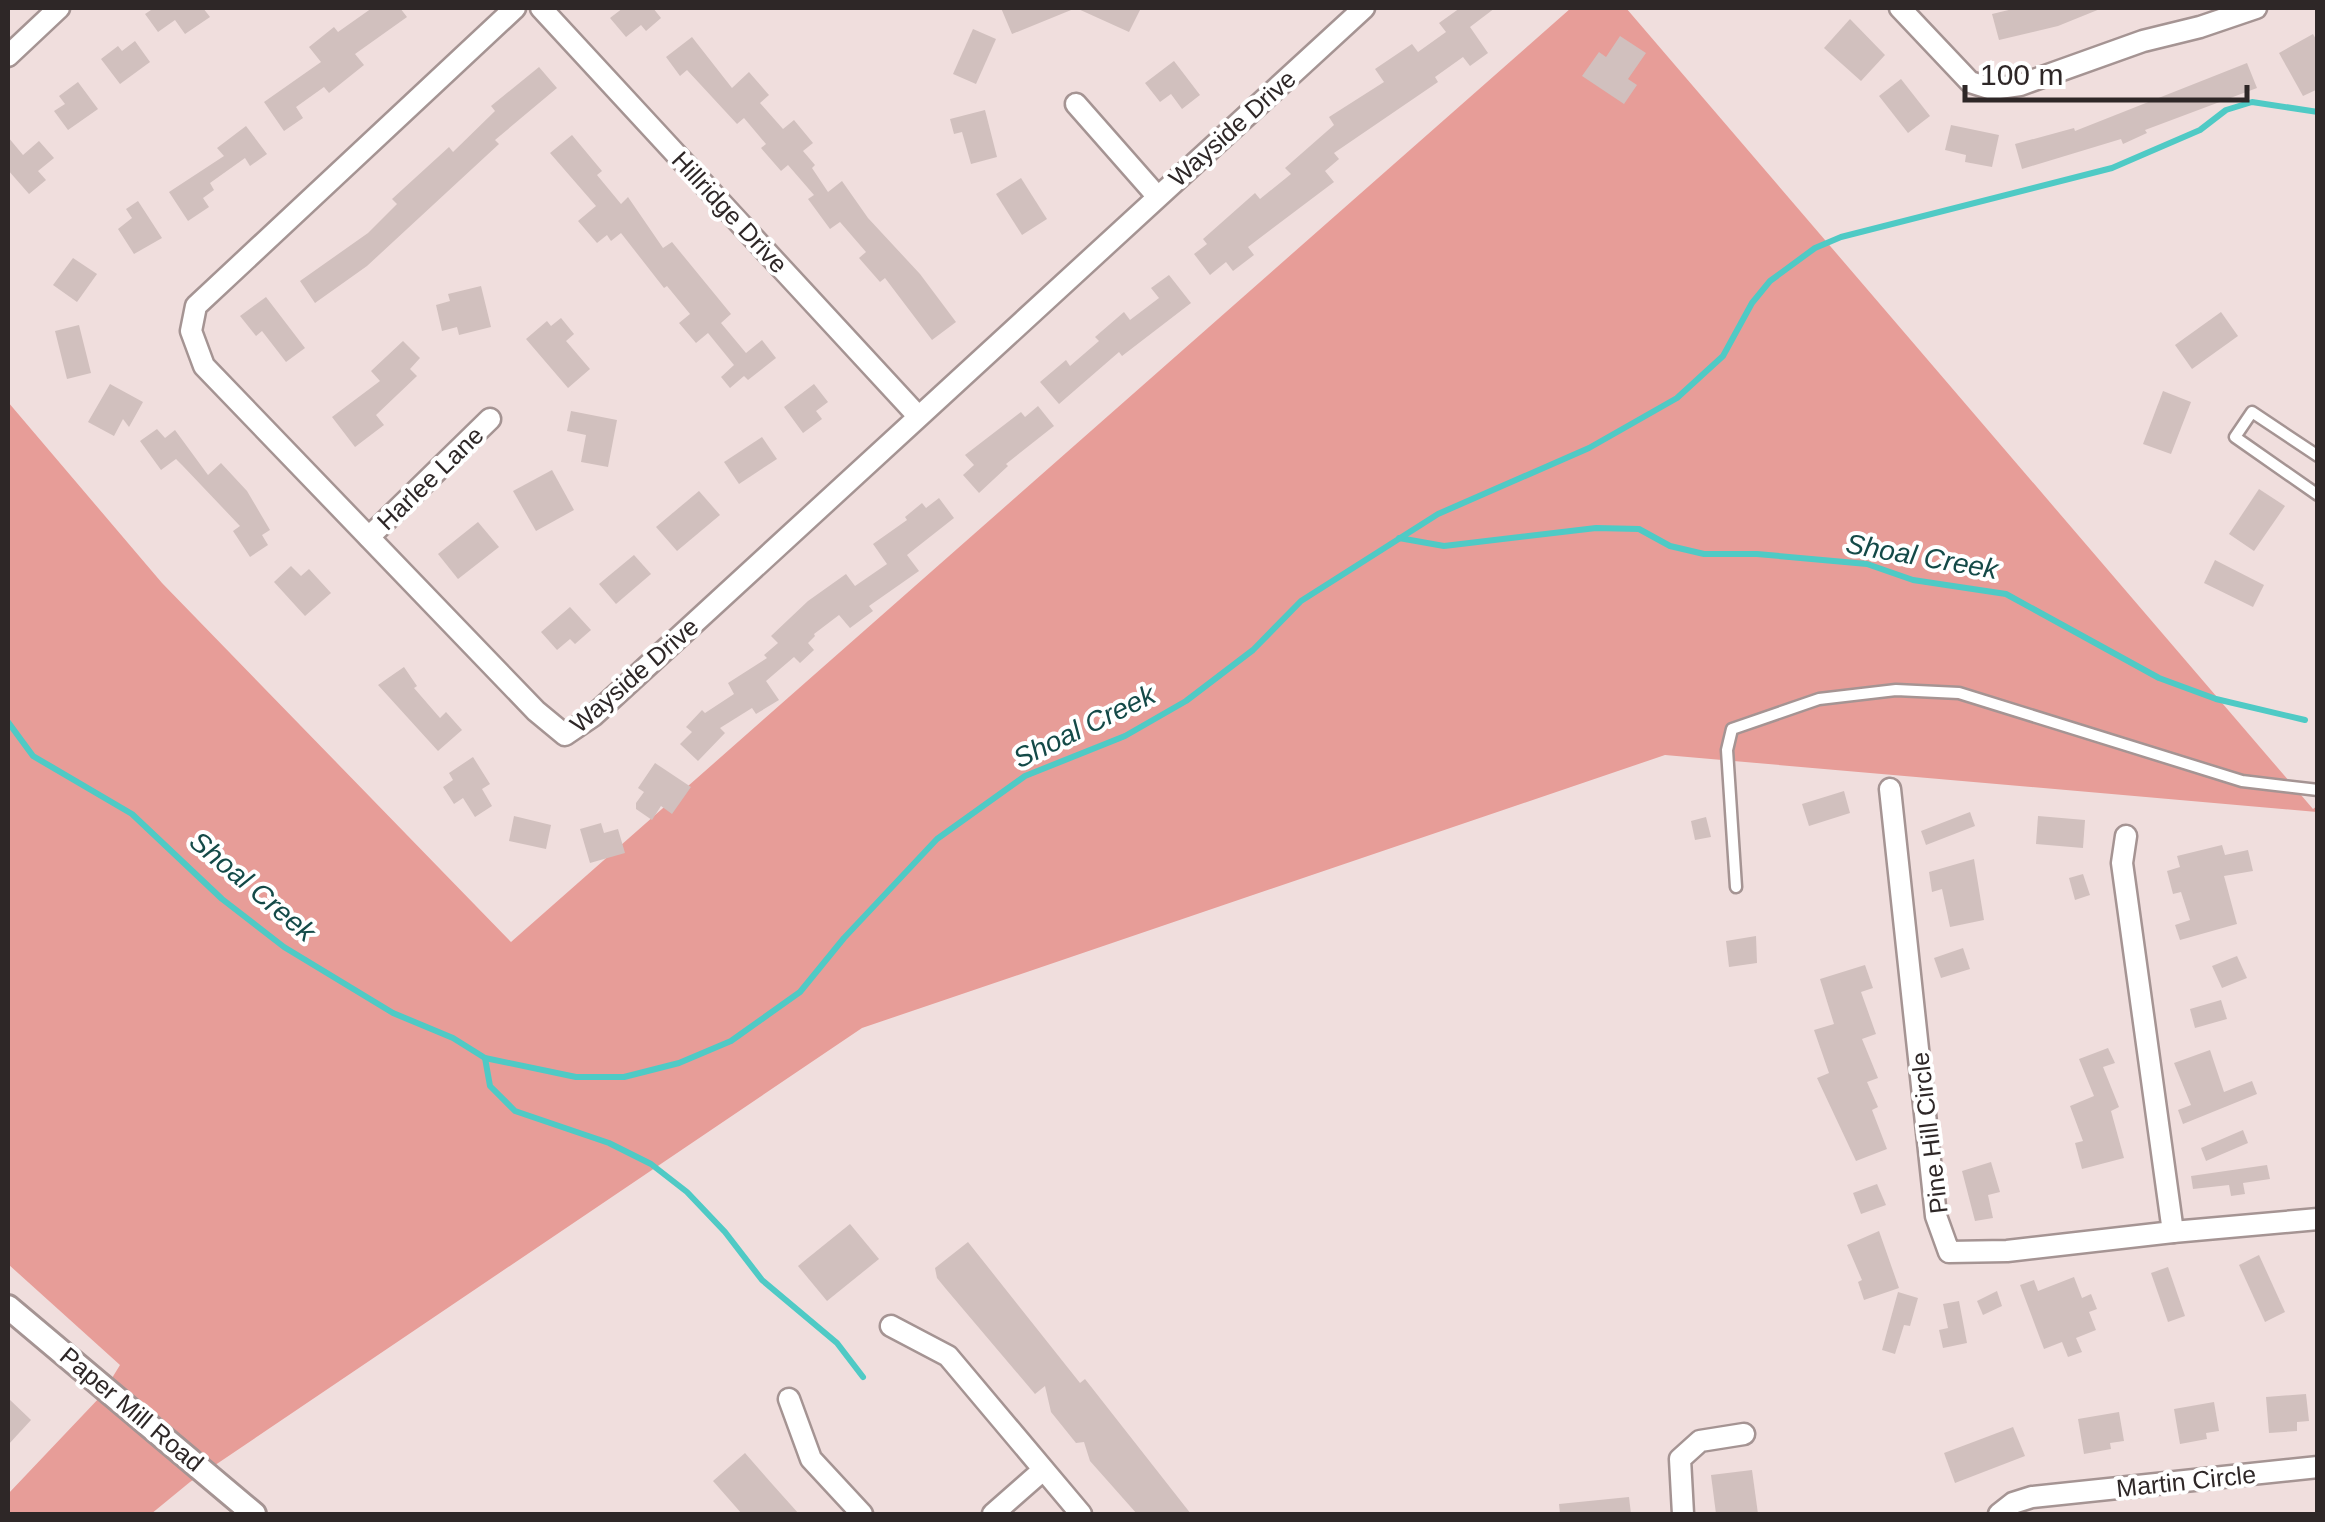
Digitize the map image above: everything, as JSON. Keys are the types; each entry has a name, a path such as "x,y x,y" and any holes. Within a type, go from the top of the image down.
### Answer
{"street":[{"path":"8,56 59,8"},
{"name":"Wayside Drive","path":"515,8 196,306 191,331 204,366 564,736 594,716 1364,8"},
{"name":"Hillridge Drive","path":"542,8 918,416"},
{"path":"1900,8 1970,82 1992,89 2020,85 2106,53 2256,8"},
{"path":"1076,104 1156,196"},
{"name":"Harlee Lane","path":"369,538 490,420"},
{"name":"Pine Hill Circle","path":"1890,789 1936,1216 1949,1252 2007,1251 2318,1219"},
{"path":"2126,836 2122,863 2173,1232"},
{"name":"Paper Mill Road","path":"8,1306 254,1514"},
{"path":"891,1326 948,1356 1081,1514"},
{"path":"789,1399 812,1459 862,1514"},
{"path":"1683,1514 1680,1458 1700,1441 1744,1434"},
{"name":"Martin Circle","path":"1999,1514 2013,1503 2032,1497 2318,1467"},
{"path":"993,1514 1043,1470"}],"lane":[{"path":"2318,456 2252,412 2234,437 2318,495"},
{"path":"1736,887 1727,750 1732,729 1819,699 1896,690 1959,693 2242,781 2318,790"}],"shaded area":[{"path":"1571,8 1626,8 2313,809 2317,806 2317,812 1665,755 862,1028 190,1482 151,1514 8,1514 8,1494 101,1396 120,1365 8,1264 8,402 162,583 511,942"}],"building":[{"path":"154,8 203,8 210,17 185,34 175,20 158,32 145,14"},
{"path":"372,8 400,8 407,17 355,54 364,65 329,93 324,87 296,107 303,118 284,131 264,102 321,62 309,47 334,27 338,32"},
{"path":"623,8 653,8 661,18 646,31 641,25 626,37 610,18"},
{"path":"1001,8 1076,8 1012,34"},
{"path":"1076,8 1141,8 1129,32"},
{"path":"1460,8 1495,8 1470,27 1488,53 1470,66 1463,57 1435,77 1438,82 1334,153 1339,159 1325,171 1334,182 1248,247 1254,255 1233,271 1226,262 1210,275 1194,254 1207,244 1203,239 1255,193 1260,199 1291,174 1285,168 1334,125 1329,117 1384,82 1375,69 1412,44 1418,52 1446,32 1439,23"},
{"path":"2017,8 2100,9 2058,26 1999,40 1992,14"},
{"path":"1850,19 1885,55 1861,81 1824,48"},
{"path":"973,29 996,39 976,84 953,74"},
{"path":"2313,34 2318,43 2318,89 2303,96 2279,53"},
{"path":"1620,36 1646,53 1628,79 1637,85 1624,104 1582,76 1599,52 1606,57"},
{"path":"692,37 732,88 749,72 769,95 760,103 783,129 794,120 813,143 803,151 828,192 842,181 868,218 920,274 956,322 932,340 885,278 880,282 859,258 866,252 840,222 830,229 808,199 814,195 788,165 781,171 761,148 766,144 744,118 737,124 687,70 680,76 666,57"},
{"path":"135,41 150,62 120,84 101,59 118,46 122,51"},
{"path":"1174,61 1200,95 1182,109 1171,94 1160,102 1145,83"},
{"path":"2247,63 2257,88 2145,130 2147,133 2123,144 2121,139 2022,169 2015,144 2074,128 2075,131"},
{"path":"539,67 557,88 495,140 499,144 367,266 315,303 300,281 368,233 397,204 392,199 449,147 453,152 495,111 491,106"},
{"path":"1901,79 1930,116 1908,133 1879,96"},
{"path":"78,82 98,109 68,130 54,111 65,104 59,96"},
{"path":"985,110 997,157 971,164 962,132 954,134 950,119"},
{"path":"1951,125 1999,135 1992,167 1965,162 1966,155 1945,150"},
{"path":"246,126 267,154 250,166 245,158 210,183 214,190 203,198 209,207 188,221 169,192 224,156 217,148"},
{"path":"572,135 602,171 597,175 621,204 628,197 663,248 672,242 731,314 721,323 746,353 762,340 776,358 748,380 744,376 730,388 721,377 734,365 708,333 696,343 679,323 690,314 621,233 611,241 607,235 597,243 578,221 596,206 550,153"},
{"path":"8,137 23,155 39,141 54,158 38,171 46,180 29,194 8,170"},
{"path":"1021,178 1047,219 1022,235 996,194"},
{"path":"138,201 162,238 134,254 118,229 132,218 126,209"},
{"path":"73,258 97,274 77,302 53,285"},
{"path":"1169,275 1191,303 1122,356 1119,352 1059,404 1040,382 1066,360 1070,366 1124,312 1130,320 1159,298 1151,288"},
{"path":"481,286 491,327 459,335 457,327 442,331 436,305 450,301 448,294"},
{"path":"266,297 305,348 286,362 262,331 256,336 240,316"},
{"path":"2221,312 2238,336 2192,369 2175,345"},
{"path":"561,318 574,334 566,341 590,369 568,388 526,339 547,321 551,326"},
{"path":"79,325 91,373 67,379 55,331"},
{"path":"403,341 420,358 410,369 417,376 376,415 384,425 355,447 332,417 380,381 371,371"},
{"path":"110,384 143,402 129,427 123,419 114,436 88,422"},
{"path":"814,384 828,402 816,411 822,419 803,433 784,407"},
{"path":"2163,391 2191,402 2171,454 2143,444"},
{"path":"1038,406 1054,426 1006,464 979,493 963,475 974,465 965,455 1021,412 1025,417"},
{"path":"571,411 617,420 608,467 581,462 586,435 567,431"},
{"path":"157,429 165,438 175,430 208,475 221,463 247,491 270,530 262,535 268,545 250,557 233,531 240,526 176,459 161,470 140,441"},
{"path":"762,437 777,459 739,484 724,462"},
{"path":"552,470 574,510 536,531 513,491"},
{"path":"2259,489 2285,506 2254,551 2229,534"},
{"path":"699,491 720,515 677,551 656,527"},
{"path":"939,498 954,518 907,555 919,571 869,606 873,611 850,628 839,615 814,634 808,643 814,650 800,663 794,657 766,681 779,700 756,714 752,708 720,728 725,733 698,761 680,744 692,732 686,727 702,710 705,713 734,694 728,683 767,658 764,655 778,643 771,636 808,601 846,574 855,586 887,564 873,544 907,520 905,517 922,503 926,508"},
{"path":"478,522 499,547 458,579 438,554"},
{"path":"634,555 651,574 616,604 599,584"},
{"path":"2215,560 2264,585 2253,607 2204,583"},
{"path":"291,566 301,576 309,569 331,593 305,616 274,582"},
{"path":"570,607 591,630 575,644 570,639 557,650 541,632"},
{"path":"404,667 417,686 414,688 440,718 446,712 462,730 438,751 378,685"},
{"path":"473,757 490,784 482,789 492,806 475,817 463,798 454,804 443,787 453,780 449,773"},
{"path":"655,763 691,787 672,814 661,806 652,820 636,809 636,803 644,792 638,788"},
{"path":"1844,791 1850,813 1809,826 1802,804"},
{"path":"1970,812 1975,826 1926,845 1921,831"},
{"path":"514,816 551,825 546,849 509,841"},
{"path":"2038,816 2085,820 2083,848 2036,844"},
{"path":"1706,817 1711,837 1695,840 1691,821"},
{"path":"601,823 604,833 618,829 625,853 590,863 580,829"},
{"path":"2222,845 2225,855 2248,850 2253,871 2224,876 2237,924 2180,940 2175,925 2190,920 2181,892 2173,894 2167,871 2180,867 2177,856"},
{"path":"1974,859 1984,920 1950,927 1942,889 1932,892 1929,872"},
{"path":"2083,874 2090,895 2075,900 2069,878"},
{"path":"1756,936 1757,963 1729,967 1726,941"},
{"path":"1963,948 1970,969 1941,978 1934,958"},
{"path":"2237,956 2247,978 2222,988 2212,966"},
{"path":"1865,965 1873,988 1861,992 1876,1034 1862,1039 1878,1078 1867,1082 1878,1107 1872,1110 1887,1149 1856,1161 1817,1078 1829,1073 1814,1030 1834,1024 1820,979"},
{"path":"2221,1000 2227,1019 2195,1028 2190,1009"},
{"path":"2108,1048 2115,1063 2103,1067 2119,1107 2111,1111 2124,1158 2082,1169 2075,1143 2083,1141 2070,1106 2094,1096 2079,1059"},
{"path":"2210,1050 2224,1092 2252,1081 2257,1094 2183,1124 2178,1110 2191,1105 2174,1063"},
{"path":"2243,1130 2248,1143 2206,1161 2201,1148"},
{"path":"1991,1162 2000,1192 1988,1195 1993,1218 1975,1221 1962,1171"},
{"path":"2267,1165 2270,1179 2243,1183 2245,1194 2231,1196 2229,1185 2193,1189 2191,1176"},
{"path":"1877,1184 1886,1205 1861,1214 1853,1193"},
{"path":"850,1224 879,1259 827,1301 798,1266"},
{"path":"1879,1231 1899,1288 1864,1300 1858,1282 1862,1280 1847,1245"},
{"path":"968,1242 1080,1383 1085,1379 1191,1514 1137,1514 1090,1461 1084,1442 1076,1443 1051,1412 1045,1386 1035,1394 946,1289 935,1268"},
{"path":"2259,1255 2285,1312 2265,1322 2239,1265"},
{"path":"2168,1267 2185,1316 2168,1322 2151,1273"},
{"path":"2074,1277 2082,1298 2091,1294 2097,1309 2089,1312 2096,1330 2076,1338 2082,1352 2068,1357 2062,1342 2044,1349 2020,1285 2034,1280 2038,1291"},
{"path":"1997,1291 2002,1306 1983,1315 1977,1301"},
{"path":"1898,1292 1918,1298 1910,1326 1904,1325 1895,1354 1882,1350"},
{"path":"1959,1301 1967,1343 1943,1348 1939,1330 1948,1328 1943,1304"},
{"path":"2306,1394 2309,1421 2297,1422 2297,1431 2269,1433 2266,1397"},
{"path":"8,1398 31,1420 8,1445"},
{"path":"2214,1402 2219,1431 2206,1433 2207,1439 2180,1444 2174,1409"},
{"path":"2119,1412 2124,1441 2110,1443 2111,1449 2084,1454 2078,1419"},
{"path":"2013,1427 2025,1456 1955,1483 1944,1453"},
{"path":"745,1453 799,1514 742,1514 713,1481"},
{"path":"1752,1470 1758,1514 1716,1514 1711,1475"},
{"path":"1629,1497 1631,1514 1560,1514 1559,1504"}],"waterway":[{"name":"Shoal Creek","path":"8,722 33,756 132,814 222,899 284,947 393,1013 453,1038 485,1058 576,1077 624,1077 679,1063 731,1041 800,992 844,938 937,839 1025,776 1125,736 1186,701 1253,650 1301,601 1438,514 1589,448 1677,398 1723,356 1752,303 1770,281 1815,248 1841,237 2112,168 2200,130 2226,110 2252,102 2318,112"},
{"name":"Shoal Creek","path":"1399,538 1444,546 1596,528 1639,529 1670,546 1704,554 1757,554 1867,564 1913,580 2006,594 2159,678 2216,699 2305,720"},
{"path":"485,1058 490,1086 515,1111 609,1143 651,1164 687,1192 762,1280 837,1343 863,1377"}]}
